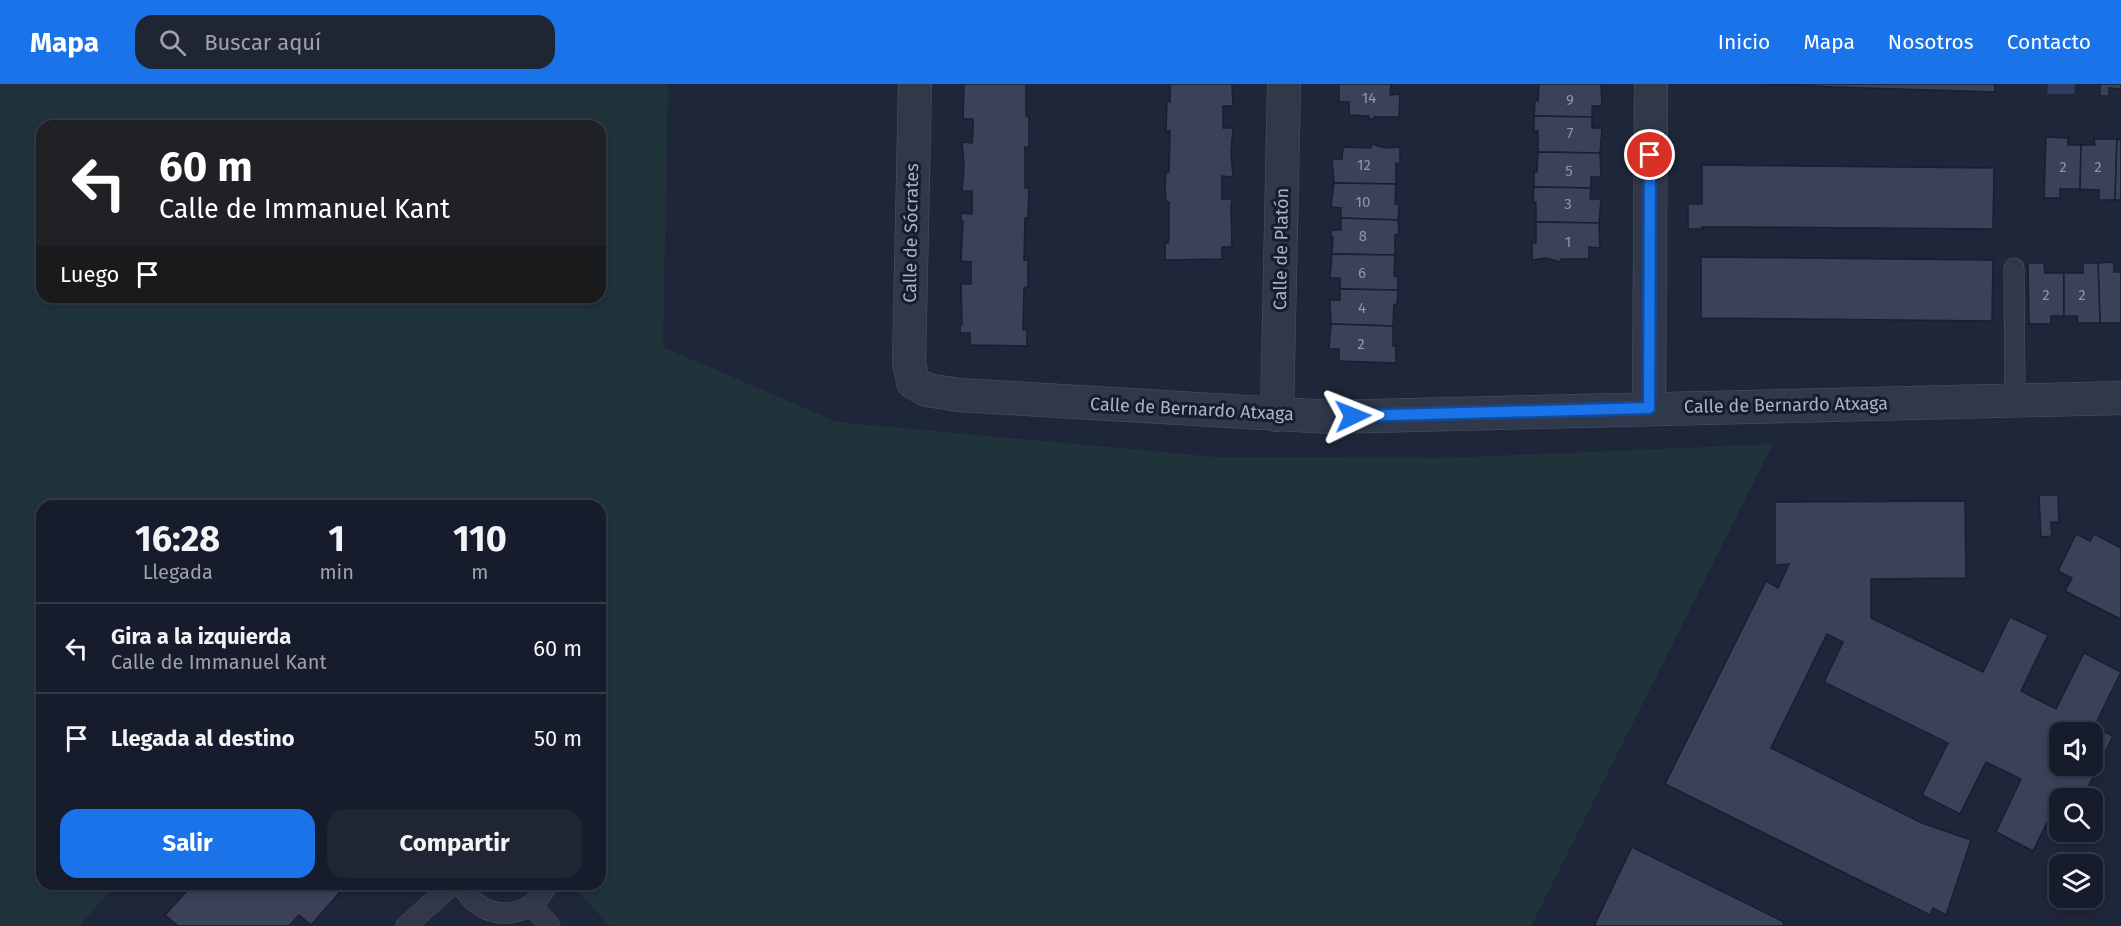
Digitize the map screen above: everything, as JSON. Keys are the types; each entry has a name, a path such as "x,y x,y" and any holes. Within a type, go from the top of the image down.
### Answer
{"street":[{"name":"Calle de Sócrates","path":"914,382 909,362 915,84"},
{"name":"Calle de Platón","path":"1277,415 1284,84"},
{"path":"1649,408 1651,84"},
{"name":"Calle de Bernardo Atxaga","path":"914,382 927,390 959,395 1330,417 2121,398"}],"lane":[{"path":"2014,268 2015,401"},
{"path":"406,926 446,890"},
{"path":"465,890 475,903 489,911 503,914 518,912 532,906 545,890"},
{"path":"532,906 550,926"}],"shaded area":[{"path":"0,84 668,84 663,347 837,422 1216,457 1445,458 1773,444 1531,926 610,926 576,890 606,890 606,500 36,500 36,890 111,890 81,924 83,926 0,926"}],"water":[{"path":"2048,84 2075,84 2074,94 2047,94"}],"building":[{"path":"964,84 1026,84 1029,147 1025,147 1025,188 1029,188 1028,218 1025,218 1024,260 1028,260 1028,287 1024,288 1023,330 1027,329 1027,346 970,345 970,333 960,333 960,325 962,325 961,284 971,284 971,262 961,261 963,221 961,221 961,213 972,214 972,191 962,191 964,167 962,142 972,143 973,131 973,119 963,119"},
{"path":"1170,84 1232,84 1233,106 1223,106 1223,128 1233,128 1231,153 1233,177 1222,176 1222,199 1232,199 1232,247 1222,247 1222,259 1165,260 1165,243 1168,243 1169,239 1169,202 1166,202 1165,187 1166,172 1169,172 1170,131 1166,131"},
{"path":"1339,84 1391,84 1390,95 1400,94 1399,117 1369,119 1369,116 1349,115 1349,102 1339,102"},
{"path":"1539,84 1601,84 1602,106 1592,106 1592,117 1534,116"},
{"path":"1765,84 1995,84 1995,92 1833,87"},
{"path":"2100,84 2121,84 2121,89 2109,88 2109,96 2100,96"},
{"path":"1534,116 1592,117 1592,128 1602,128 1600,153 1538,152 1538,131 1534,131"},
{"path":"2046,137 2068,138 2068,145 2081,145 2080,189 2060,189 2060,198 2044,198"},
{"path":"2094,139 2117,139 2115,200 2099,200 2099,190 2080,189 2081,145 2095,145"},
{"path":"2117,139 2121,140 2121,200 2115,200"},
{"path":"1371,144 1386,148 1400,147 1400,164 1396,163 1396,184 1334,183 1332,159 1342,159 1343,147 1371,148"},
{"path":"1538,152 1600,153 1601,177 1591,177 1591,188 1534,187"},
{"path":"1702,165 1994,168 1993,229 1702,227 1702,229 1688,229 1688,204 1702,204"},
{"path":"1334,183 1396,184 1395,204 1399,205 1398,220 1341,218 1341,208 1331,207"},
{"path":"1534,187 1591,188 1590,199 1601,199 1599,223 1536,222 1536,202 1533,202"},
{"path":"1341,218 1398,220 1399,234 1395,235 1395,255 1332,254 1331,230 1341,230"},
{"path":"1536,222 1599,223 1600,248 1589,247 1589,259 1561,259 1561,262 1546,258 1532,260 1532,243 1536,243"},
{"path":"1332,254 1395,255 1394,276 1398,277 1398,290 1340,289 1340,278 1330,278"},
{"path":"1701,257 1993,260 1992,321 1701,318"},
{"path":"2114,262 2114,272 2121,272 2121,323 2100,323 2098,263"},
{"path":"2028,263 2044,263 2045,273 2064,273 2064,316 2051,316 2051,324 2029,324"},
{"path":"2083,263 2098,263 2100,323 2078,323 2077,316 2064,316 2064,273 2083,273"},
{"path":"1340,289 1398,290 1397,304 1394,305 1393,326 1331,324 1330,300 1340,300"},
{"path":"1331,324 1393,326 1396,363 1339,361 1339,349 1329,349"},
{"path":"2039,495 2058,495 2059,522 2051,522 2052,536 2041,537"},
{"path":"1965,501 1966,578 1871,579 1871,618 1983,672 2010,617 2048,635 2021,691 2056,709 2084,653 2121,672 2096,722 2049,722 2049,776 2094,776 2088,788 2049,788 2049,818 2033,851 1996,832 2021,779 1986,762 1960,814 1922,795 1948,743 1824,682 1843,642 1827,634 1771,748 1922,823 1971,840 1946,915 1933,908 1930,915 1665,784 1766,581 1778,588 1789,564 1775,565 1775,502"},
{"path":"2076,534 2090,541 2094,534 2121,548 2121,619 2065,591 2072,578 2058,571"},
{"path":"2103,731 2113,736 2103,757"},
{"path":"1632,847 1784,922 1783,926 1594,926"},
{"path":"188,890 342,890 311,925 299,915 289,926 178,926 165,915"}],"route":[{"path":"1353,416 1649,408 1650,155"}]}
